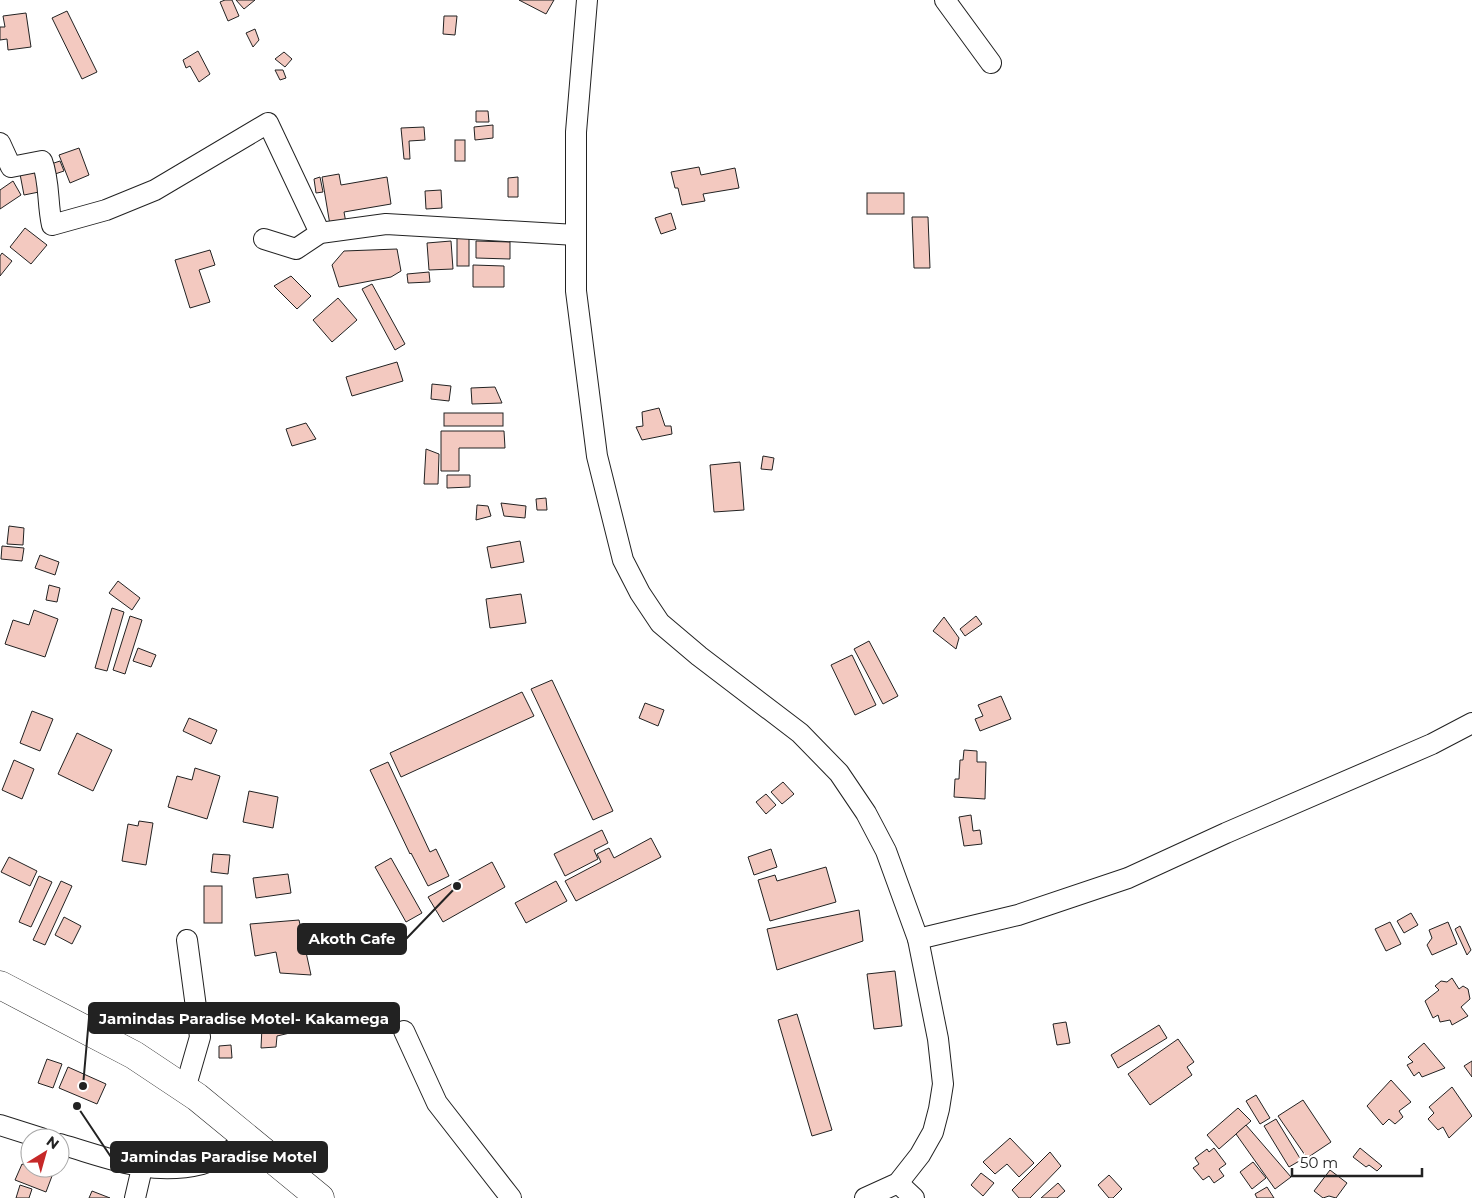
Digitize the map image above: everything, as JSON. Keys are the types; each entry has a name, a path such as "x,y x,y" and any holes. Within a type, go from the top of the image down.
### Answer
{"highway":[{"path":"0,985 134,1055 185,1089 250,1139 320,1198"}],"street":[{"path":"587,0 576,132 576,291 597,456 623,560 640,593 660,624 800,733 839,773 866,813 886,851 918,939 931,993 943,1084 940,1109 933,1132 920,1155 898,1183 865,1198"},
{"path":"945,0 991,63"},
{"path":"0,143 11,167 42,161 47,176 48,206 52,225 106,210 154,190 268,123 320,233"},
{"path":"264,239 296,249 320,233 386,224 576,235"},
{"path":"918,939 1018,915 1128,878 1226,833 1432,744 1472,723"},
{"path":"185,1089 200,1037 187,940"},
{"path":"404,1030 437,1103 511,1198"},
{"path":"0,1125 20,1131"},
{"path":"70,1147 142,1168 176,1168 204,1164 250,1139"},
{"path":"135,1198 142,1168"},
{"path":"898,1183 914,1198"}],"building":[{"path":"232,0 239,16 228,21 220,2"},
{"path":"236,0 255,0 244,9"},
{"path":"519,0 554,0 546,14"},
{"path":"67,11 97,72 82,79 52,18"},
{"path":"26,13 31,47 8,50 7,39 0,40 0,27 5,27 3,16"},
{"path":"444,16 457,16 455,35 443,34"},
{"path":"255,29 259,40 253,47 246,33"},
{"path":"198,51 210,74 199,82 190,66 186,68 183,60"},
{"path":"284,52 292,59 285,67 275,59"},
{"path":"275,70 283,70 286,78 280,80"},
{"path":"476,111 488,111 489,122 476,122"},
{"path":"493,125 493,138 475,140 474,127"},
{"path":"424,127 425,140 409,141 410,159 404,159 401,128"},
{"path":"455,140 465,140 465,161 455,161"},
{"path":"79,148 89,175 70,183 59,155"},
{"path":"60,161 64,171 55,174 51,164"},
{"path":"699,167 701,175 735,168 739,188 703,194 705,201 682,205 678,188 675,188 671,172"},
{"path":"40,170 44,191 24,195 20,174"},
{"path":"339,174 341,185 387,177 391,204 344,212 346,223 330,225 322,177"},
{"path":"320,177 323,192 316,193 314,179"},
{"path":"518,177 518,197 508,197 508,178"},
{"path":"13,181 21,195 0,209 0,190"},
{"path":"441,190 442,208 426,209 425,191"},
{"path":"867,193 904,193 904,214 867,214"},
{"path":"671,213 676,229 661,234 655,218"},
{"path":"912,217 928,217 930,268 914,268"},
{"path":"25,228 47,245 31,264 10,247"},
{"path":"457,237 469,237 469,266 457,266"},
{"path":"451,241 453,269 429,270 427,243"},
{"path":"476,241 510,242 510,259 476,258"},
{"path":"397,249 401,271 391,277 339,287 332,265 344,251"},
{"path":"210,250 215,265 199,270 210,302 190,308 175,260"},
{"path":"2,253 12,261 0,276 0,256"},
{"path":"473,265 504,266 504,287 473,287"},
{"path":"429,272 430,282 408,283 407,274"},
{"path":"291,276 311,296 297,309 274,286"},
{"path":"372,284 405,344 395,350 362,289"},
{"path":"338,298 357,320 332,342 313,320"},
{"path":"397,362 403,381 352,396 346,377"},
{"path":"432,384 451,386 449,401 431,399"},
{"path":"495,387 502,403 472,404 471,388"},
{"path":"659,408 665,426 671,426 672,434 642,440 636,427 643,426 642,412"},
{"path":"444,413 503,413 503,426 444,426"},
{"path":"306,423 316,439 292,446 286,429"},
{"path":"441,431 504,431 505,448 459,448 459,471 441,471"},
{"path":"426,449 439,454 438,484 424,484"},
{"path":"763,456 774,458 772,470 761,469"},
{"path":"740,462 744,510 714,512 710,465"},
{"path":"447,475 470,475 470,487 447,488"},
{"path":"546,498 547,510 537,510 536,499"},
{"path":"501,503 526,506 525,518 504,516"},
{"path":"477,505 488,506 491,516 476,520"},
{"path":"9,526 24,528 23,545 7,544"},
{"path":"520,541 524,562 491,568 487,547"},
{"path":"2,546 24,548 22,561 1,559"},
{"path":"40,555 59,562 55,575 35,568"},
{"path":"118,581 140,598 132,610 109,593"},
{"path":"49,585 60,588 57,602 46,600"},
{"path":"521,594 526,623 490,628 486,599"},
{"path":"112,608 124,612 107,671 95,668"},
{"path":"34,610 58,619 45,657 5,644 13,620 29,625"},
{"path":"130,616 142,620 125,674 113,670"},
{"path":"976,616 982,624 965,636 960,629"},
{"path":"944,617 959,638 956,649 933,631"},
{"path":"869,641 898,696 883,704 854,649"},
{"path":"138,648 156,655 151,667 133,661"},
{"path":"852,655 876,705 855,715 831,665"},
{"path":"552,680 613,811 593,820 531,689"},
{"path":"522,692 534,716 401,777 390,753"},
{"path":"1001,696 1011,719 980,731 975,719 983,716 978,705"},
{"path":"645,703 664,710 658,726 639,718"},
{"path":"32,711 53,719 40,751 20,743"},
{"path":"189,718 217,730 211,744 183,731"},
{"path":"77,733 112,750 93,791 58,774"},
{"path":"964,750 977,751 977,762 986,762 985,799 954,797 955,779 959,779 960,760 963,760"},
{"path":"14,760 34,769 22,799 2,790"},
{"path":"388,762 430,852 436,849 449,876 428,886 410,854 370,770"},
{"path":"195,768 220,776 207,819 168,807 177,776 192,780"},
{"path":"783,782 794,794 782,804 771,792"},
{"path":"249,791 278,797 273,828 243,822"},
{"path":"766,794 776,805 766,814 756,802"},
{"path":"971,815 973,831 980,830 982,844 964,846 959,817"},
{"path":"139,821 153,823 146,865 122,861 128,824 138,826"},
{"path":"602,830 608,843 594,850 598,859 565,876 554,854"},
{"path":"651,838 661,857 576,901 565,881 601,862 597,854 609,848 614,858"},
{"path":"771,849 777,867 754,875 748,857"},
{"path":"213,854 230,855 228,874 211,872"},
{"path":"9,857 37,871 30,886 1,872"},
{"path":"391,858 422,913 406,922 375,867"},
{"path":"492,862 505,887 443,922 428,897"},
{"path":"826,867 836,902 770,921 758,880 775,875 777,881"},
{"path":"288,874 291,893 256,898 253,878"},
{"path":"39,876 52,882 31,927 19,922"},
{"path":"61,881 72,886 45,945 33,940"},
{"path":"556,881 567,901 526,923 515,903"},
{"path":"204,886 222,886 222,923 204,923"},
{"path":"859,910 863,941 777,970 767,929"},
{"path":"1411,913 1418,925 1404,933 1397,921"},
{"path":"64,917 81,926 72,944 55,935"},
{"path":"299,920 311,975 280,973 276,952 255,956 250,924"},
{"path":"1390,922 1401,944 1386,951 1375,929"},
{"path":"1448,922 1457,944 1432,955 1427,945 1432,938 1429,930"},
{"path":"1460,926 1471,950 1467,955 1455,929"},
{"path":"895,971 902,1026 874,1029 867,974"},
{"path":"1452,978 1459,989 1463,986 1468,989 1470,999 1461,1007 1468,1016 1452,1025 1450,1020 1440,1022 1438,1015 1433,1018 1425,1001 1439,990 1435,986 1441,981 1447,982"},
{"path":"290,1005 295,1020 294,1032 277,1036 276,1047 261,1048 262,1027 245,1028 246,1008"},
{"path":"797,1014 832,1130 812,1136 778,1020"},
{"path":"1066,1022 1070,1043 1057,1045 1053,1024"},
{"path":"1159,1025 1167,1038 1118,1068 1111,1055"},
{"path":"1178,1039 1194,1062 1187,1067 1192,1075 1150,1105 1128,1074"},
{"path":"1424,1043 1445,1068 1422,1077 1419,1072 1414,1076 1407,1065 1413,1062 1408,1057"},
{"path":"231,1045 232,1058 219,1058 219,1046"},
{"path":"47,1059 62,1064 53,1088 38,1083"},
{"path":"1472,1061 1472,1077 1464,1066"},
{"path":"68,1067 106,1084 97,1104 59,1088"},
{"path":"1391,1080 1411,1102 1399,1111 1403,1117 1395,1124 1389,1119 1383,1125 1367,1106"},
{"path":"1452,1087 1472,1116 1449,1138 1443,1127 1438,1130 1428,1119 1434,1113 1429,1107"},
{"path":"1256,1095 1270,1118 1260,1124 1246,1101"},
{"path":"1303,1100 1331,1142 1307,1158 1278,1116"},
{"path":"1238,1108 1251,1121 1219,1149 1207,1135"},
{"path":"1276,1119 1301,1160 1289,1167 1264,1126"},
{"path":"1246,1125 1291,1177 1275,1189 1236,1134"},
{"path":"1010,1138 1034,1163 1019,1177 1007,1164 995,1174 983,1162"},
{"path":"1214,1148 1226,1164 1219,1169 1224,1176 1214,1183 1209,1176 1203,1180 1193,1168 1199,1164 1195,1158 1207,1149 1209,1152"},
{"path":"1360,1148 1382,1166 1377,1171 1369,1165 1366,1167 1353,1157"},
{"path":"1050,1152 1061,1166 1030,1198 1019,1198 1012,1190"},
{"path":"1253,1162 1266,1178 1252,1189 1240,1172"},
{"path":"20,1169 20,1178 51,1178 46,1192 15,1180"},
{"path":"1330,1170 1347,1183 1336,1198 1329,1196 1323,1198 1314,1191"},
{"path":"981,1173 994,1183 983,1196 971,1185"},
{"path":"1109,1175 1122,1189 1113,1198 1109,1198 1098,1185"},
{"path":"1058,1183 1065,1191 1057,1198 1041,1198"},
{"path":"20,1185 32,1189 29,1198 16,1198"},
{"path":"1267,1187 1274,1198 1257,1198 1255,1194"},
{"path":"92,1191 110,1198 89,1198"}],"place":[{"name":"Akoth Cafe","path":"457,886"},
{"name":"Jamindas Paradise Motel- Kakamega","path":"83,1086"},
{"name":"Jamindas Paradise Motel","path":"77,1106"}]}
